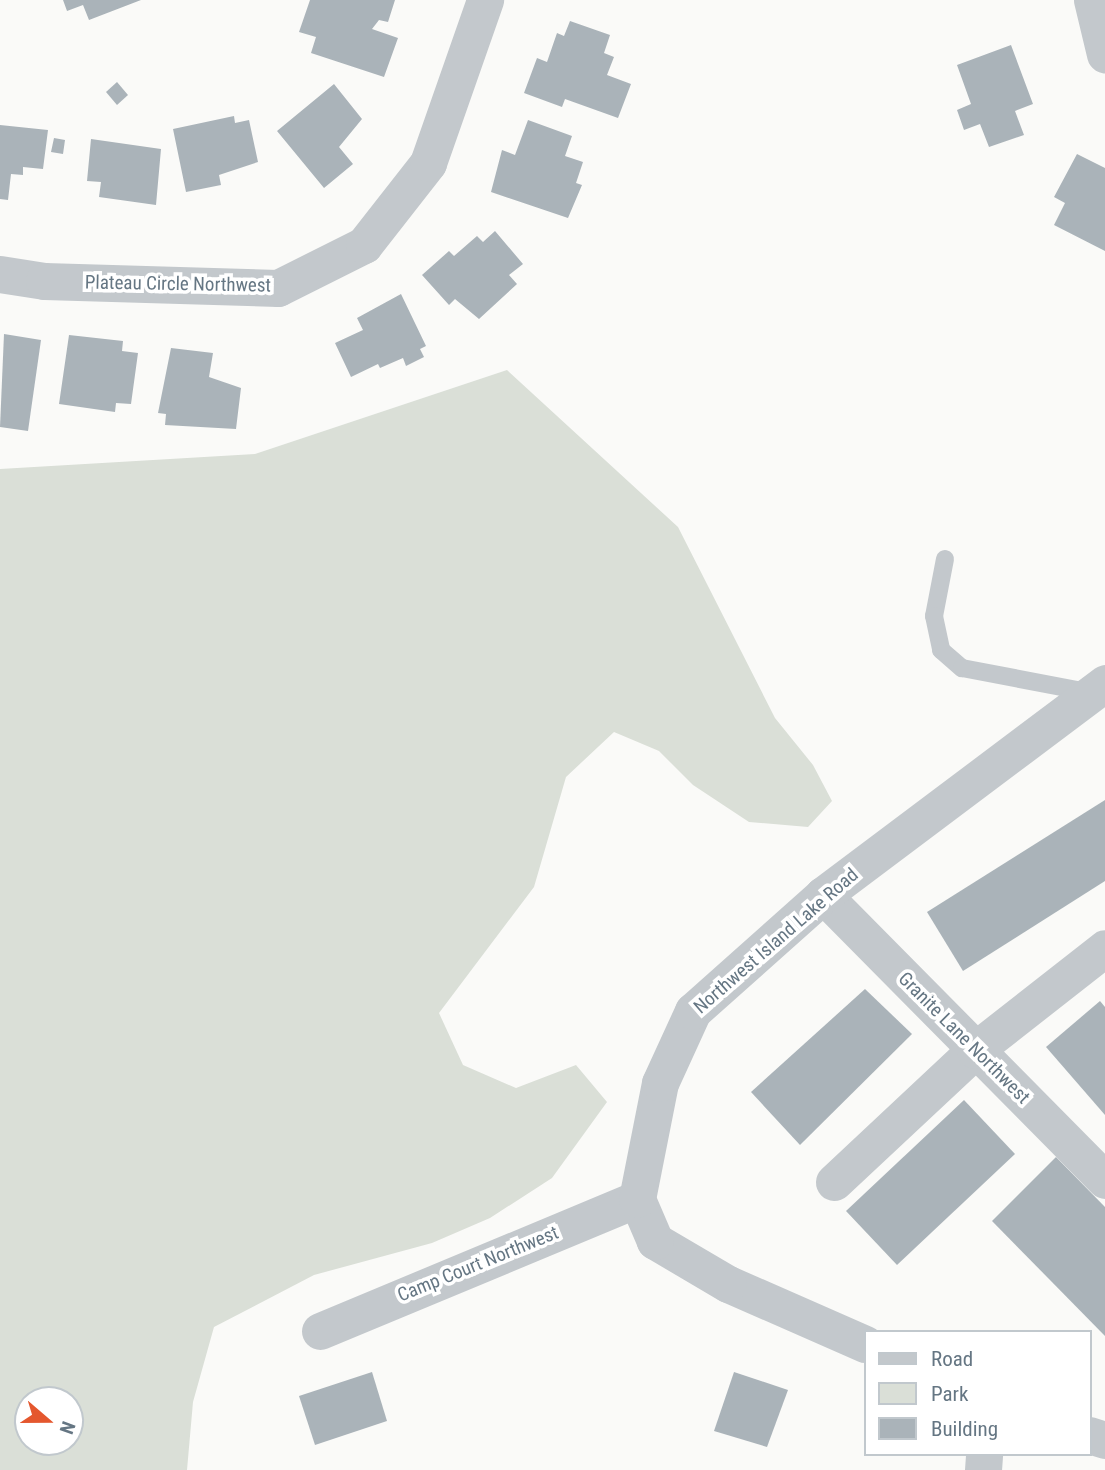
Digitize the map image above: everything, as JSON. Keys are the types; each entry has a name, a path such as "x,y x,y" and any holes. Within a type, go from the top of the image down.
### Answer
{"street":[{"name":"Plateau Circle Northwest","path":"0,274 44,281 278,288 364,245 428,163 485,0"},
{"path":"1092,0 1105,54"},
{"name":"Northwest Island Lake Road","path":"637,1199 660,1083 693,1011 823,895 1098,688"},
{"name":"Granite Lane Northwest","path":"823,895 1105,1180"},
{"path":"834,1182 975,1049 1105,948"},
{"path":"637,1199 655,1241 728,1284 864,1344"},
{"name":"Camp Court Northwest","path":"320,1331 637,1199"}],"lane":[{"path":"945,559 934,616 941,650 962,668 1098,688"}],"green space":[{"path":"507,370 678,527 775,718 813,765 832,801 808,827 749,822 693,785 659,751 614,732 566,777 534,887 439,1013 463,1065 516,1088 576,1065 607,1102 552,1178 490,1218 432,1243 314,1275 214,1327 193,1402 187,1470 0,1470 0,469 255,454"}],"building":[{"path":"63,0 141,0 89,20 83,5 67,11"},
{"path":"310,0 395,0 388,22 379,20 372,29 398,38 384,77 311,53 316,37 299,32"},
{"path":"570,21 610,35 604,53 614,57 607,75 631,84 618,118 565,99 562,107 524,93 537,58 547,62 557,33 564,36"},
{"path":"1011,45 1033,104 1015,111 1024,135 989,147 980,124 964,130 957,110 971,104 957,65"},
{"path":"117,82 128,95 117,105 106,92"},
{"path":"334,84 362,119 339,147 353,164 324,188 277,131"},
{"path":"234,116 235,123 249,120 258,162 219,175 221,185 186,192 173,129"},
{"path":"528,120 572,136 565,156 583,162 576,183 582,185 568,218 491,192 502,150 515,155"},
{"path":"0,125 48,130 43,169 23,167 23,175 11,174 8,200 0,199"},
{"path":"54,138 65,140 63,154 51,152"},
{"path":"91,139 161,149 156,205 99,197 101,182 87,181"},
{"path":"1077,154 1105,168 1105,251 1054,225 1065,203 1054,197"},
{"path":"495,231 523,264 509,275 517,284 479,319 455,299 449,305 422,275 449,251 454,256 477,236 483,242"},
{"path":"401,294 426,346 420,349 424,357 406,366 403,358 380,368 378,364 351,377 335,343 363,330 357,318"},
{"path":"4,334 41,340 28,431 0,427"},
{"path":"69,335 123,341 122,351 138,353 131,404 116,403 115,412 59,404"},
{"path":"171,348 213,353 209,377 241,388 236,429 165,425 166,414 158,413"},
{"path":"1105,800 1105,881 963,971 927,912"},
{"path":"865,989 912,1034 800,1145 751,1092"},
{"path":"1100,1001 1105,1007 1105,1115 1046,1047"},
{"path":"964,1100 1015,1154 897,1265 846,1211"},
{"path":"1056,1157 1105,1207 1105,1336 992,1221"},
{"path":"372,1372 387,1421 315,1445 299,1396"},
{"path":"734,1372 788,1390 767,1447 714,1431"}]}
